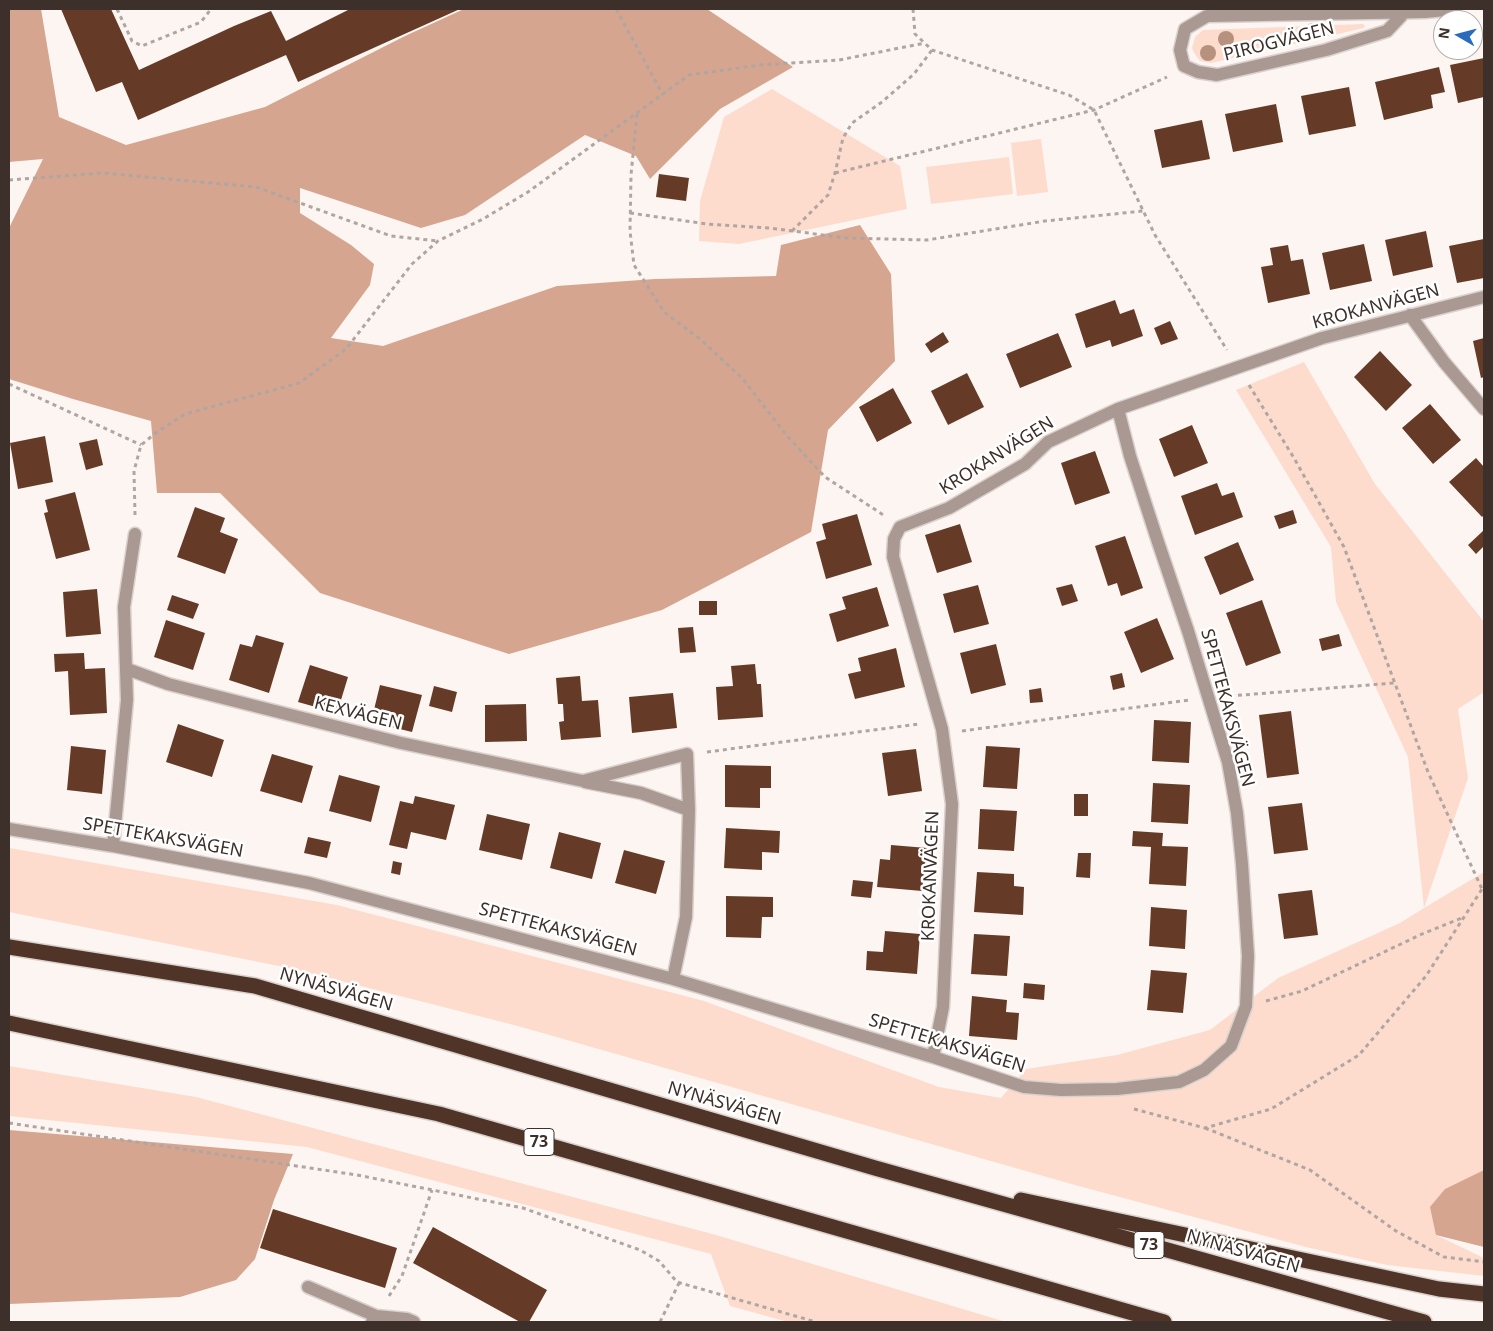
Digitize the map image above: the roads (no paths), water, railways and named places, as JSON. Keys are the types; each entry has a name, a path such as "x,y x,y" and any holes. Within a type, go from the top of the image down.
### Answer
{"highway":[{"name":"NYNÄSVÄGEN","path":"9,947 256,986 875,1168 1424,1322"},
{"name":"73","path":"9,1023 439,1114 1164,1322"},
{"path":"875,1168 1439,1289 1484,1294"},
{"path":"1062,1293 1150,1322"}],"street":[{"name":"PIROGVÄGEN","path":"1405,12 1387,31 1326,50 1217,75 1198,72 1184,66 1180,50 1185,29 1207,16 1405,12 1455,9"},
{"name":"KROKANVÄGEN","path":"933,1057 943,1007 952,804 942,729 893,557 894,539 900,526 949,508 1025,464 1048,442 1118,409 1322,338 1484,297"},
{"path":"1410,315 1444,362 1484,409"},
{"name":"SPETTEKAKSVÄGEN","path":"9,828 309,883 673,979 933,1057 1024,1087 1060,1090 1117,1089 1179,1082 1204,1070 1231,1046 1246,1006 1248,956 1237,813 1228,762 1188,631 1130,456 1118,409"},
{"path":"113,846 127,700 124,607 135,534"},
{"name":"KEXVÄGEN","path":"127,670 168,684 401,743 583,781 641,793 689,810 687,754 583,781"},
{"path":"673,979 686,917 689,810"},
{"path":"308,1287 374,1319 407,1319 414,1322"}]}
